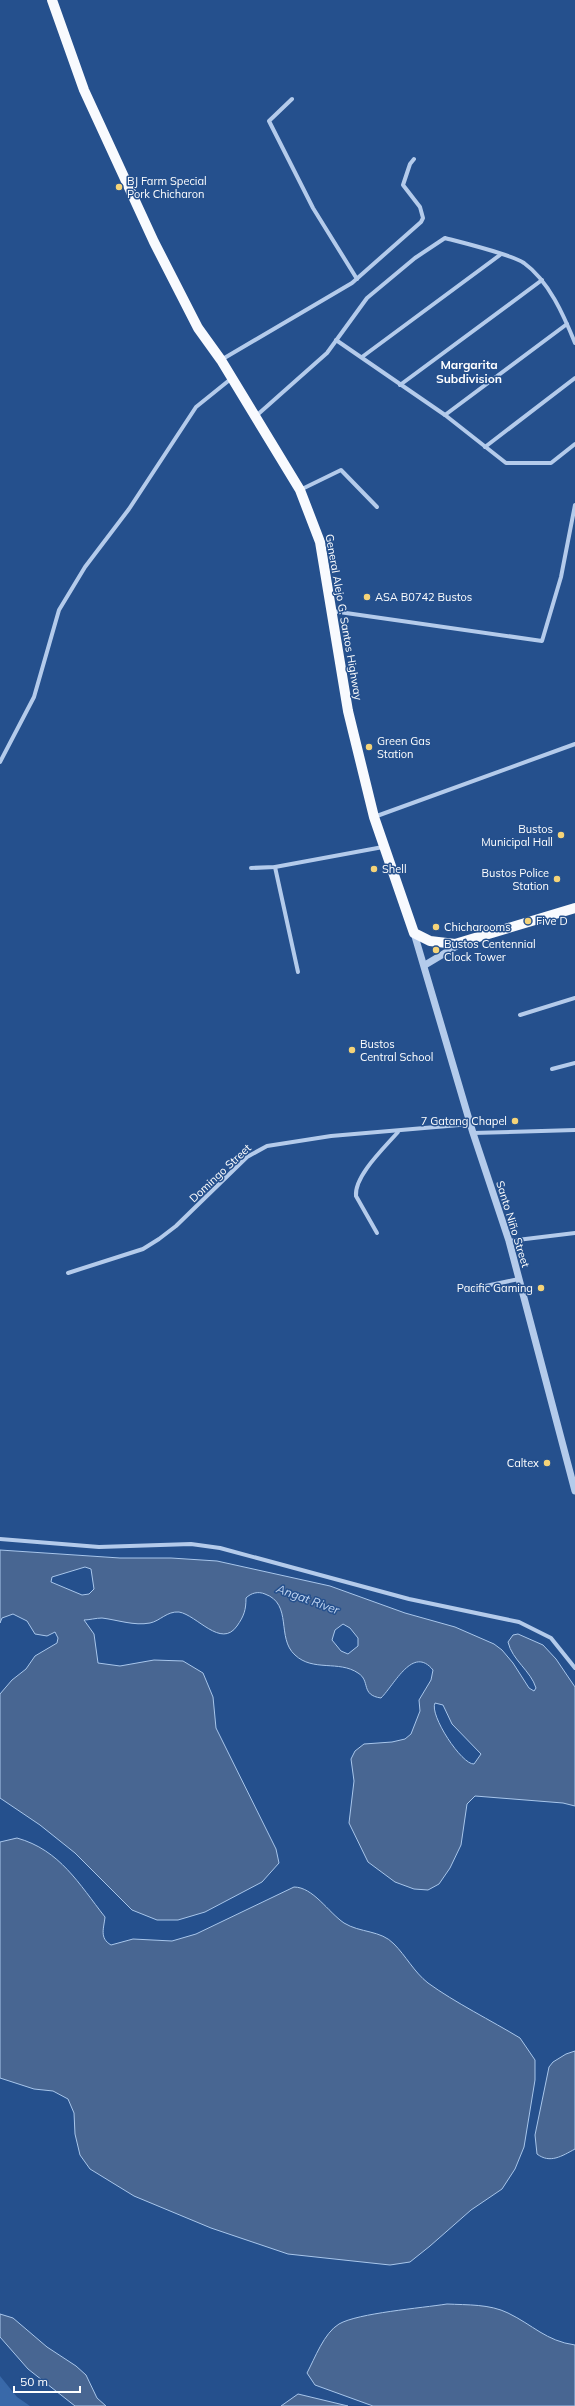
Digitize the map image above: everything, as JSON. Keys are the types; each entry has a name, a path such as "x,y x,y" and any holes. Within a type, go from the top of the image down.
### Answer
{"main road":[{"name":"General Alejo G. Santos Highway","path":"52,0 84,90 141,216 198,328 221,360 300,490 320,542 348,711 374,817 414,933"},
{"path":"414,933 421,938 438,944 464,942 575,908"}],"street":[{"path":"292,99 269,121 313,208 357,279"},
{"path":"221,360 357,279 421,222 423,218 420,207 404,185 407,172 414,159"},
{"path":"256,416 327,353 367,298 415,258 445,238 524,263 542,280 567,324 575,343"},
{"path":"362,357 500,255"},
{"path":"400,385 542,280"},
{"path":"445,415 567,324"},
{"path":"336,340 445,415 506,463 551,462 575,444"},
{"path":"0,762 34,697 59,610 85,567 129,509 196,407 232,378"},
{"path":"485,447 575,378"},
{"path":"300,490 341,470 377,507"},
{"path":"332,611 542,641 561,577 575,505"},
{"path":"374,817 575,744"},
{"path":"252,868 275,867 384,847"},
{"path":"275,867 298,972"},
{"name":"Santo Niño Street","path":"414,933 425,965 473,1133 509,1241 575,1491"},
{"path":"425,965 464,942"},
{"path":"520,1014 575,998"},
{"path":"552,1069 575,1063"},
{"name":"Domingo Street","path":"68,1273 143,1249 159,1239 257,1150 289,1141 471,1124"},
{"path":"473,1133 575,1130"},
{"path":"377,1233 356,1196 356,1190 364,1172 398,1132"},
{"path":"509,1241 575,1233"},
{"path":"467,1290 519,1279"},
{"path":"0,1539 99,1547 191,1544 220,1548 409,1599 518,1622 551,1638 575,1668"}],"shaded area":[{"path":"0,2376 17,2397 30,2406 0,2406"}],"water":[{"name":"Angat River","path":"0,1550 120,1558 171,1558 217,1561 330,1586 405,1613 455,1627 494,1644 502,1650 513,1663 529,1688 534,1691 536,1688 534,1682 513,1654 508,1642 513,1635 518,1634 543,1645 556,1659 575,1687 575,1806 563,1803 475,1796 467,1804 461,1845 450,1868 439,1884 428,1890 414,1889 395,1882 368,1862 349,1823 354,1781 351,1759 355,1751 364,1744 392,1742 405,1739 411,1734 420,1711 419,1700 431,1680 433,1670 426,1663 418,1662 411,1664 398,1676 381,1698 370,1694 362,1676 351,1669 310,1663 295,1655 289,1648 286,1640 282,1613 279,1605 274,1599 260,1593 252,1594 246,1598 244,1613 237,1626 231,1632 224,1634 209,1629 186,1614 179,1612 171,1613 154,1622 144,1624 102,1618 84,1620 94,1634 98,1663 120,1666 154,1660 183,1661 203,1673 213,1697 216,1728 276,1849 279,1863 262,1882 205,1912 178,1920 157,1920 132,1910 75,1853 40,1825 0,1798 0,1694 12,1680 26,1669 35,1656 57,1643 58,1638 55,1632 47,1636 35,1634 27,1621 13,1614 2,1618 0,1623","holes":["85,1567 91,1569 94,1589 89,1594 82,1595 51,1582 52,1577","343,1624 350,1628 358,1638 358,1646 348,1654 341,1651 332,1640 335,1630","435,1703 443,1705 452,1724 481,1754 474,1764 462,1757 455,1748 442,1728 434,1709"]},
{"path":"17,1838 32,1843 45,1851 57,1860 77,1881 105,1917 103,1932 105,1939 111,1945 133,1939 172,1941 196,1934 294,1887 301,1888 314,1895 344,1923 357,1929 389,1939 418,1974 428,1983 520,2038 535,2060 535,2080 524,2147 515,2169 502,2189 471,2210 410,2262 390,2265 288,2254 211,2228 134,2196 90,2169 80,2155 75,2134 74,2113 68,2099 53,2091 34,2089 0,2078 0,1842"},
{"path":"575,2051 575,2149 556,2158 551,2159 542,2157 537,2154 535,2135 549,2067 553,2062 566,2054"},
{"path":"447,2304 478,2306 501,2310 556,2340 575,2345 575,2406 373,2406 315,2385 307,2373 324,2340 339,2324 360,2317 391,2311"},
{"path":"0,2314 13,2318 47,2347 76,2366 86,2375 97,2398 106,2406 75,2406 28,2369 0,2337"},
{"path":"298,2394 348,2406 281,2406"}],"place":[{"name":"BJ Farm Special Pork Chicharon","path":"119,187"},
{"name":"ASA B0742 Bustos","path":"367,597"},
{"name":"Green Gas Station","path":"369,747"},
{"name":"Bustos Municipal Hall","path":"561,835"},
{"name":"Shell","path":"374,869"},
{"name":"Bustos Police Station","path":"557,879"},
{"name":"Five D","path":"528,921"},
{"name":"Chicharooms","path":"436,927"},
{"name":"Bustos Centennial Clock Tower","path":"436,950"},
{"name":"Bustos Central School","path":"352,1050"},
{"name":"7 Gatang Chapel","path":"515,1121"},
{"name":"Pacific Gaming","path":"541,1288"},
{"name":"Caltex","path":"547,1463"}],"district":[{"name":"Margarita Subdivision","path":"469,371"}]}
